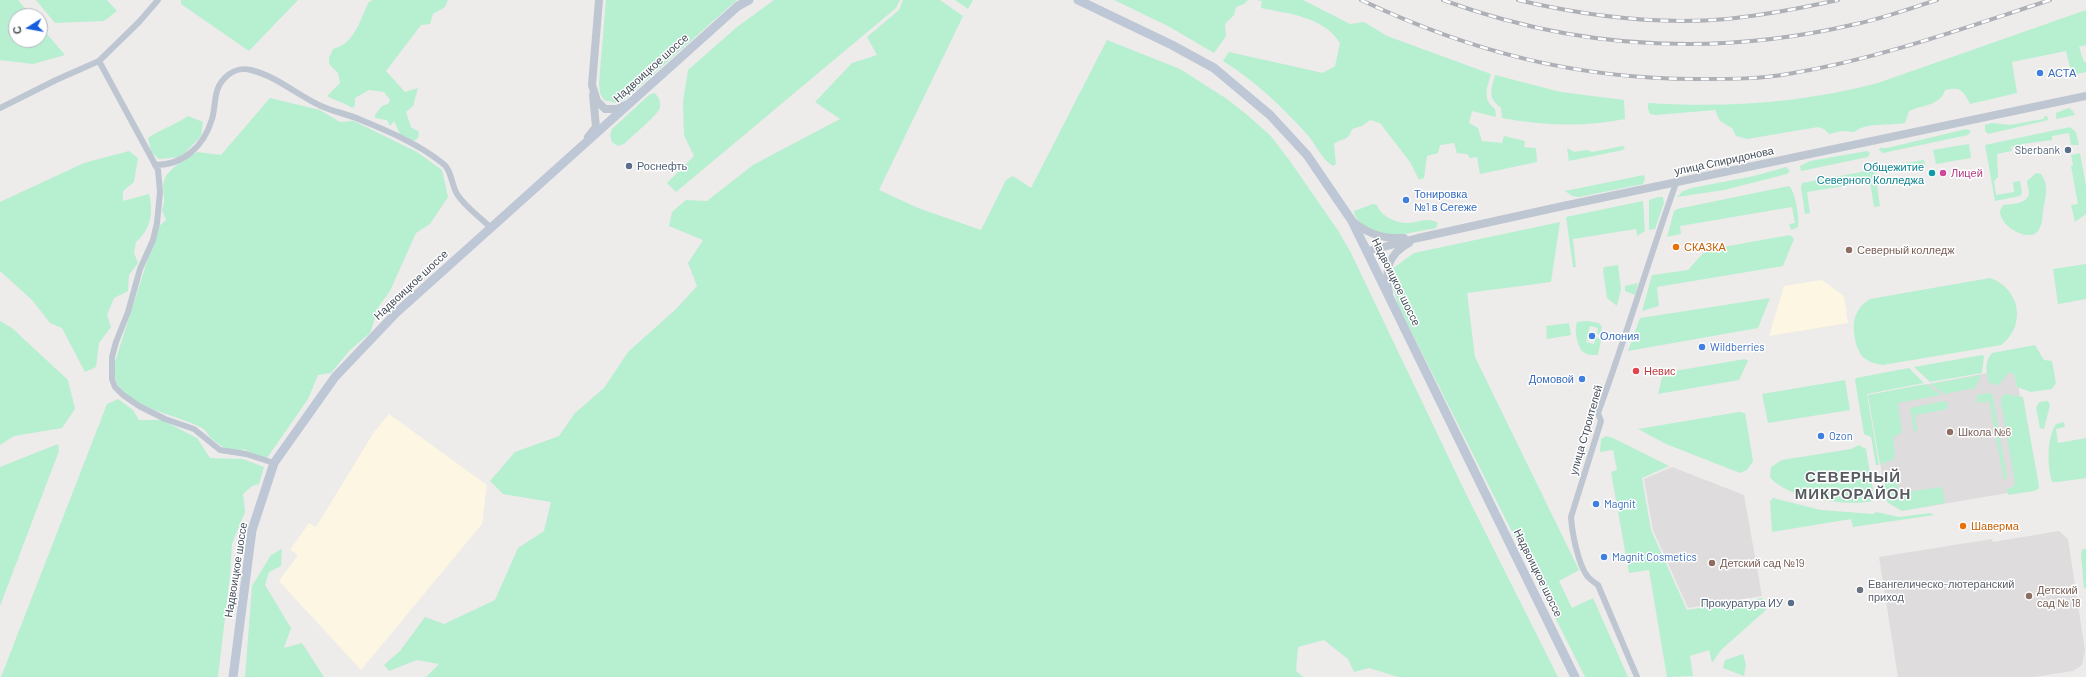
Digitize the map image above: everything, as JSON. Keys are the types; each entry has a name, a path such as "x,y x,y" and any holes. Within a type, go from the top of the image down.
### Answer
{"main road":[{"name":"Надвоицкое шоссе","path":"233,677 252,530 274,463 336,376 396,313 738,6 749,0"},
{"name":"Надвоицкое шоссе","path":"1078,0 1172,45 1214,68 1270,115 1307,155 1352,221 1368,251 1575,677"}],"street":[{"path":"0,108 56,80 99,62 139,22 158,0"},
{"path":"577,151 596,127 592,85 600,0"},
{"path":"99,62 156,165 160,180 157,223 153,240 140,269 128,312 116,342 112,357 112,379 115,387 122,395 139,406 165,419 194,429 220,450 246,454 274,463"},
{"path":"156,165 174,164 198,146 212,118 215,93 218,87 229,74 235,71 249,70 265,75 320,106 375,126 417,147 441,162 449,173 458,194 491,228"},
{"path":"592,85 597,101 605,109 617,109 630,103"},
{"name":"улица Спиридонова","path":"1368,251 1418,238 2086,96"},
{"name":"улица Строителей","path":"1637,677 1598,585 1588,577 1572,532 1571,517 1601,420 1598,413 1633,316 1650,256 1676,183"},
{"path":"1352,221 1364,231 1379,237 1418,238"},
{"path":"1393,304 1387,280 1388,266 1398,250 1418,238"}],"shaded area":[{"path":"1822,280 1844,296 1848,323 1769,336 1784,286"},
{"name":"Школа №6","path":"2015,368 2037,488 1902,511 1887,502 1868,395"},
{"path":"389,414 487,485 482,524 361,670 279,581 298,555 290,550 309,523 316,527 374,432"},
{"name":"Детский сад №19","path":"1672,467 1744,495 1762,596 1688,608 1653,530 1644,479"},
{"path":"2059,531 2068,539 2085,651 2082,665 2073,671 2034,677 1898,677 1879,557 1992,539 1993,542"}],"green space":[{"path":"0,0 18,0 25,8 8,8 8,48 48,48 48,35 65,55 33,64 0,60"},
{"path":"36,0 107,0 117,11 104,21 55,23 48,15 48,8 43,8"},
{"path":"181,0 298,0 249,51 181,4"},
{"path":"372,0 448,0 445,7 433,14 430,24 421,25 386,71 405,92 418,88 413,106 406,112 411,127 419,132 418,138 414,141 400,134 394,121 390,126 387,120 375,118 375,115 382,106 388,104 390,100 384,92 369,90 355,98 355,106 352,108 327,96 340,83 338,73 329,64 329,58 333,49 346,42 351,37 359,24 368,3"},
{"path":"606,0 737,0 624,100 616,103 604,100 600,93 599,83"},
{"path":"774,0 900,0 896,8 676,192 667,183 694,156 684,135 683,102 688,70 737,27"},
{"path":"903,0 940,0 963,16 879,190 918,208 981,230 1006,180 1013,176 1031,188 1107,40 1180,69 1227,99 1270,135 1290,161 1339,232 1351,253 1468,498 1558,677 1398,677 1369,668 1354,672 1348,659 1324,640 1298,647 1296,671 1303,677 426,677 439,664 417,660 389,671 384,665 400,651 425,617 444,624 495,600 518,548 544,531 551,502 503,494 490,481 515,452 559,436 575,413 604,388 628,352 676,309 697,286 688,263 703,240 669,226 672,212 686,200 707,201 753,165 840,119 815,102 852,63 877,55 867,37 899,10"},
{"path":"955,0 973,0 968,9"},
{"path":"1114,0 1248,0 1244,4 1236,7 1234,15 1225,24 1226,36 1214,53 1168,26"},
{"path":"1256,0 1303,0 1350,24 1364,22 1387,36 1491,74 1487,89 1487,97 1488,101 1495,109 1496,117 1472,111 1469,123 1478,128 1482,141 1502,143 1504,136 1525,141 1524,147 1536,148 1537,162 1480,174 1477,157 1470,158 1467,154 1457,153 1454,143 1440,145 1438,153 1427,156 1424,178 1419,180 1410,162 1380,123 1370,120 1362,126 1352,129 1346,138 1334,144 1336,164 1333,166 1322,156 1306,133 1277,103 1246,76 1223,61 1229,52 1323,73 1335,66 1340,43 1333,34 1315,22 1294,15 1261,8 1262,1"},
{"path":"2086,10 2086,45 2079,47 2084,62 2086,62 2086,72 2072,75 2066,51 2012,62 2017,93 1970,104 1966,96 1958,89 1945,90 1940,99 1936,102 1909,111 1905,123 1865,127 1854,132 1842,131 1829,134 1824,129 1818,127 1747,139 1736,136 1732,128 1720,121 1715,110 1656,115 1650,114 1648,109 1648,103 1706,105 1735,104 1793,99 1850,90 1878,83"},
{"path":"1495,75 1561,92 1624,100 1625,119 1610,122 1548,124 1502,118 1501,108 1492,97 1491,93"},
{"path":"654,93 659,98 660,102 659,110 656,114 624,144 618,146 612,142 610,135 612,129 649,95"},
{"path":"270,98 320,110 340,122 354,121 417,152 442,170 448,197 430,224 416,233 390,291 379,306 370,333 350,350 331,373 318,375 308,399 267,458 254,455 244,449 236,453 233,452 211,438 202,428 141,404 121,390 115,376 115,362 158,227 166,220 162,210 164,201 164,180 171,170 197,152 221,155"},
{"path":"2069,108 2075,115 2056,119 2056,113"},
{"path":"188,116 203,122 201,136 181,157 159,159 151,152 148,138"},
{"path":"2047,116 2048,120 1988,134 1985,131 1985,125 1992,123 2010,125 2043,119"},
{"path":"2070,127 2076,132 2079,145 2071,145 2069,133 2052,136 2052,140 2011,147 2012,151 1997,154 1998,177 1994,181 1996,195 2014,192 2013,182 2020,181 2022,193 2020,196 1995,201 1985,145"},
{"path":"1966,129 1971,131 1968,135 1883,153 1879,150 1880,148 1887,148"},
{"path":"1969,144 1971,158 1936,164 1933,150"},
{"path":"1623,146 1625,147 1623,150 1569,161 1567,148 1574,152 1587,150 1592,152"},
{"path":"129,151 138,158 134,182 123,191 123,201 149,194 151,208 150,221 145,232 136,242 134,253 138,263 129,275 128,291 114,298 107,315 111,327 99,343 96,367 85,372 62,328 50,323 32,300 0,271 0,202 84,163"},
{"path":"1867,151 1870,153 1868,157 1801,171 1800,166 1810,161"},
{"path":"2080,153 2086,186 2086,214 2075,222 2071,205 2078,204 2071,166 2073,165 2071,155"},
{"path":"1924,160 1925,165 1889,171 1888,166"},
{"path":"1786,167 1790,171 1787,174 1724,190 1677,197 1683,191 1692,188 1754,176"},
{"path":"1872,170 1875,172 1880,206 1874,207 1870,182 1807,192 1810,213 1805,214 1801,187 1802,183"},
{"path":"2036,173 2041,174 2046,188 2042,223 2035,234 2030,235 2018,233 2008,226 2001,216 2000,211 2003,205 2019,203 2028,197 2027,181"},
{"path":"1644,175 1645,179 1643,184 1579,197 1572,196 1565,191"},
{"path":"1789,186 1795,199 1798,218 1798,227 1791,230 1789,224 1795,223 1792,207 1680,226 1681,234 1667,237 1674,211 1677,209"},
{"path":"1663,197 1664,203 1655,229 1649,230 1649,200"},
{"path":"1643,201 1645,231 1637,236 1636,229 1573,239 1576,267 1573,267 1566,217"},
{"path":"1373,204 1377,205 1384,215 1396,221 1410,223 1429,220 1438,223 1436,228 1399,235 1384,235 1361,224 1355,216 1354,211"},
{"path":"1560,222 1551,282 1467,293 1475,357 1579,570 1559,581 1572,608 1593,598 1628,677 1585,677 1398,305 1391,281 1392,269 1414,253"},
{"path":"1790,235 1794,239 1783,266 1657,287 1659,306 1642,311 1652,275 1688,270 1706,250"},
{"path":"2086,264 2086,299 2058,304 2053,269"},
{"path":"1618,265 1621,289 1617,306 1607,298 1603,271 1604,267"},
{"path":"1990,278 2000,283 2008,290 2014,299 2016,308 2017,318 2014,328 2009,337 2001,345 1883,365 1870,361 1863,357 1860,353 1856,343 1854,331 1855,319 1860,307 1870,299"},
{"path":"1638,283 1635,295 1625,291 1625,286"},
{"path":"1770,298 1758,328 1628,351 1640,318"},
{"path":"0,321 12,328 68,380 75,409 62,428 14,436 0,445"},
{"path":"1587,321 1599,323 1602,327 1600,335 1597,334 1598,328 1590,326 1586,342 1594,344 1596,337 1601,340 1598,355 1591,355 1582,351 1577,341 1577,322"},
{"path":"1569,323 1571,335 1547,339 1546,326"},
{"path":"2035,345 2044,360 2052,361 2056,383 2052,389 2031,392 2017,387 2014,374 2008,373 1999,385 1989,383 1987,363 1989,356 1992,353"},
{"path":"1982,355 1984,356 1982,373 1930,382 1914,367"},
{"path":"1745,359 1748,361 1739,380 1658,394 1663,373"},
{"path":"1909,368 1924,383 1867,394 1879,465 1876,465 1871,437 1864,434 1855,380 1856,378"},
{"path":"1981,375 1975,388 1944,394 1930,384"},
{"path":"1845,380 1850,410 1768,423 1762,394"},
{"path":"1926,384 1941,395 1898,403 1902,432 1893,438 1895,454 1893,460 1880,464 1868,395"},
{"path":"1988,393 1992,394 2007,477 2004,480 1989,401 1977,403 1977,395"},
{"path":"2006,394 2023,397 2039,486 2038,489 2034,491 2008,495 2007,489 2013,487 2015,483 2001,402 2002,396"},
{"path":"118,399 133,410 139,420 162,420 197,438 210,458 243,459 264,467 259,484 252,486 243,494 245,512 232,544 230,576 218,677 1,677 107,404"},
{"path":"1944,401 1947,403 1948,409 1915,415 1917,431 1914,431 1910,408"},
{"path":"2048,401 2050,405 2044,429 2040,428 2036,408 2039,402"},
{"path":"1739,412 1745,413 1753,461 1747,470 1740,473 1666,444 1638,429"},
{"path":"2064,422 2065,427 2056,429 2058,443 2086,438 2086,478 2052,482 2049,468 2049,444 2056,424"},
{"path":"1606,436 1613,438 1669,466 1642,478 1651,530 1687,610 1763,598 1766,610 1721,650 1712,663 1709,650 1690,656 1693,676 1667,677 1649,570 1629,573 1611,472 1617,470 1613,450 1600,452 1601,439"},
{"path":"58,444 59,451 0,606 0,467"},
{"path":"1859,445 1866,449 1874,496 1873,501 1848,503 1818,499 1789,490 1778,484 1770,477 1771,467 1782,460 1851,449"},
{"path":"1891,473 1895,475 1899,493 1942,487 1945,503 1902,511 1887,502 1882,474"},
{"path":"1773,498 1821,510 1873,514 1876,512 1899,517 1930,513 1934,515 1853,527 1851,519 1772,532 1770,501"},
{"path":"282,549 281,566 269,572 265,585 291,628 284,648 302,643 324,677 245,677 252,586 271,555"},
{"path":"2083,549 2086,549 2086,588 2084,589 2081,553"},
{"path":"1743,654 1746,665 1744,676 1723,668 1725,660"}],"railway":[{"path":"1361,0 1444,34 1485,48 1527,59 1570,68 1613,74 1658,78 1703,79 1767,77 1822,68 1920,42 2050,0"},
{"path":"1443,0 1494,17 1545,29 1596,38 1648,43 1699,44 1751,41 1803,34 1866,22 1937,0"},
{"path":"1518,0 1596,15 1675,21 1727,19 1783,11 1838,0"}],"place":[{"name":"АСТА","path":"2040,73"},
{"name":"Sberbank","path":"2068,150"},
{"name":"Роснефть","path":"629,166"},
{"name":"Общежитие Северного Колледжа","path":"1932,173"},
{"name":"Лицей","path":"1943,173"},
{"name":"Тонировка №1 в Сегеже","path":"1406,200"},
{"name":"СКАЗКА","path":"1676,247"},
{"name":"Северный колледж","path":"1849,250"},
{"name":"Олония","path":"1592,336"},
{"name":"Wildberries","path":"1702,347"},
{"name":"Невис","path":"1636,371"},
{"name":"Домовой","path":"1582,379"},
{"name":"Школа №6","path":"1950,432"},
{"name":"Ozon","path":"1821,436"},
{"name":"Magnit","path":"1596,504"},
{"name":"Шаверма","path":"1963,526"},
{"name":"Magnit Cosmetics","path":"1604,557"},
{"name":"Детский сад №19","path":"1712,563"},
{"name":"Евангелическо-лютеранский приход","path":"1860,590"},
{"name":"Детский сад № 18","path":"2029,596"},
{"name":"Прокуратура ИУ","path":"1791,603"}],"district":[{"name":"СЕВЕРНЫЙ МИКРОРАЙОН","path":"1853,486"}]}
